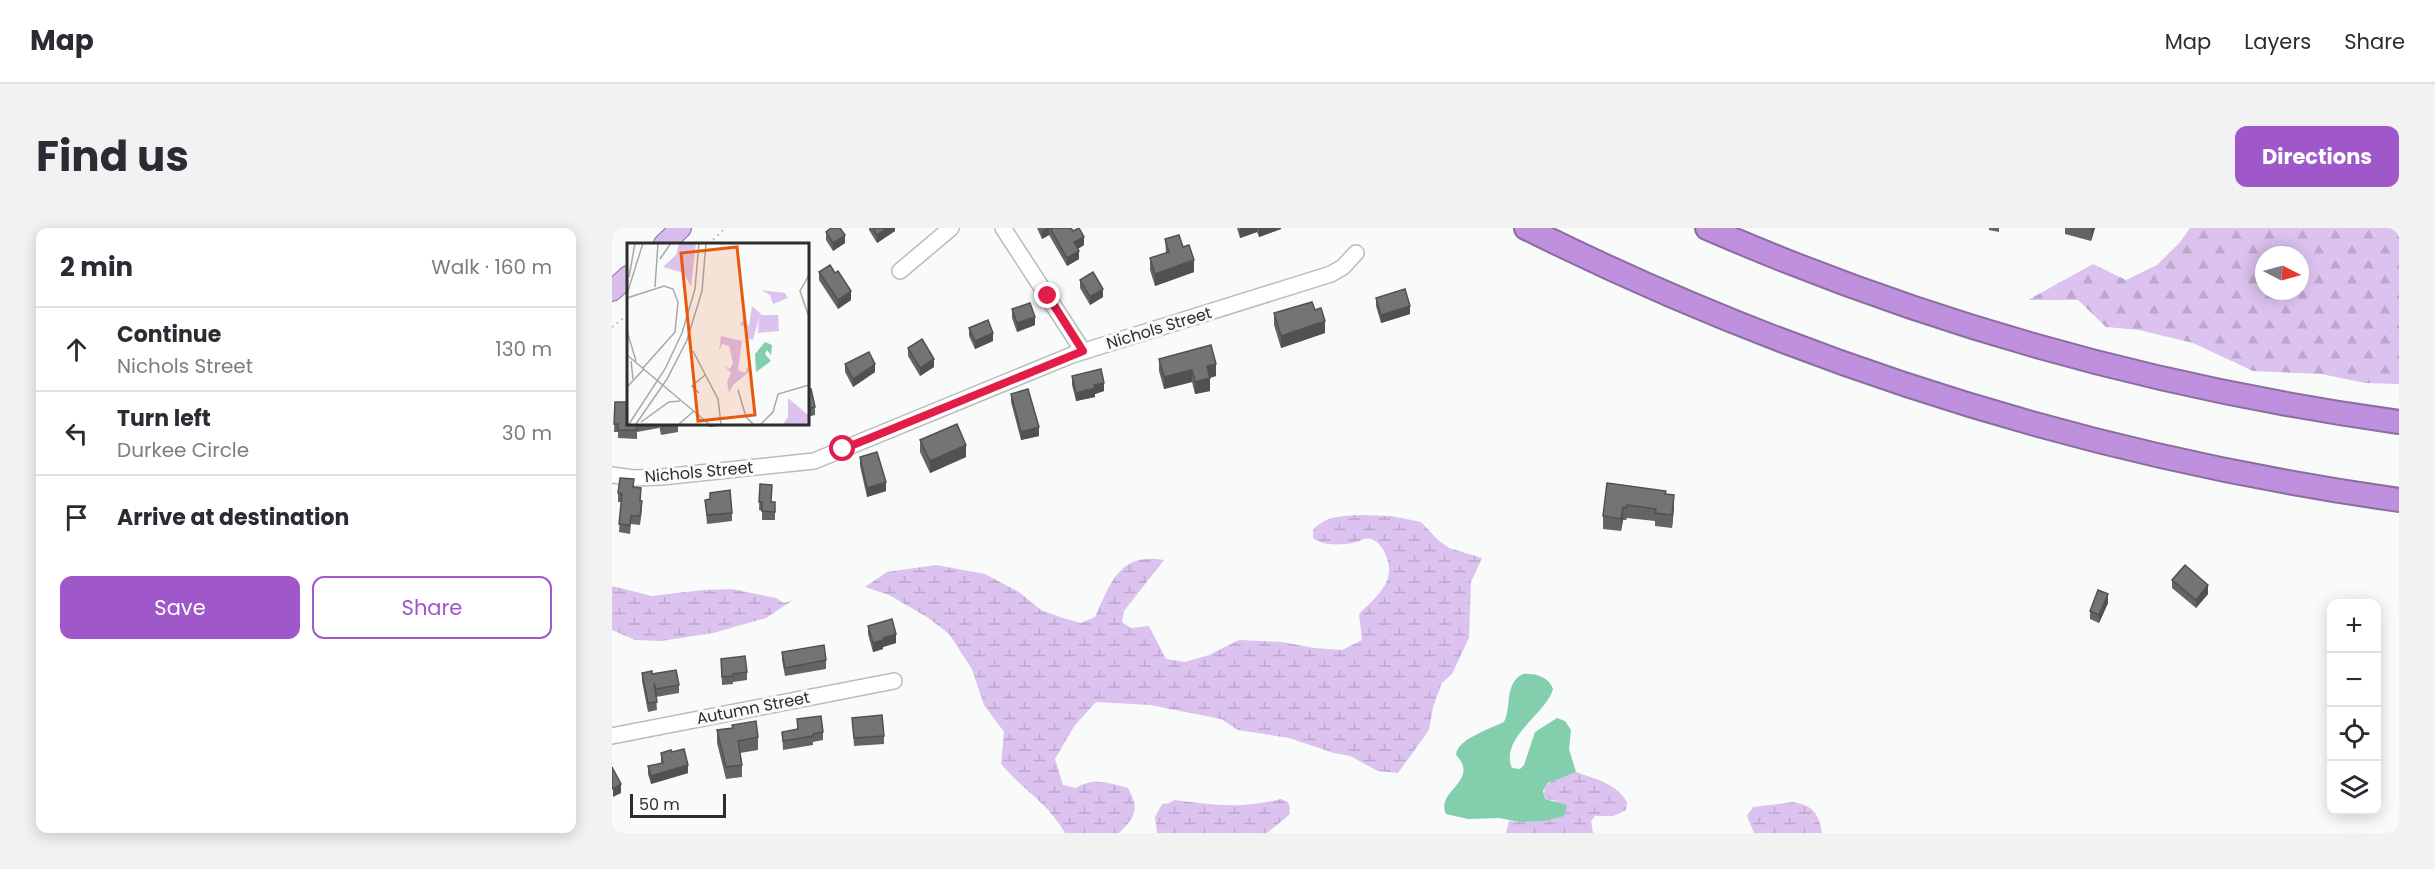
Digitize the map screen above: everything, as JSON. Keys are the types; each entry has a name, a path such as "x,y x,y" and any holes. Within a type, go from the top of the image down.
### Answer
{"highway":[{"path":"1526,228 1700,309 1792,345 1928,393 2033,424 2154,455 2290,483 2399,500"},
{"path":"1707,228 1862,289 2044,348 2228,393 2399,422"}],"main road":[{"path":"665,243 681,228"},
{"path":"612,291 627,277"}],"street":[{"path":"900,271 951,228"},
{"path":"1003,228 1083,351"},
{"name":"Nichols Street","path":"612,475 662,477 814,461 1083,351 1331,274 1343,267 1356,253"},
{"name":"Autumn Street","path":"612,736 894,681"}],"path":[{"path":"709,243 725,228"},
{"path":"612,327 627,316"}],"green space":[{"path":"2190,228 2399,228 2399,384 2365,383 2321,374 2253,371 2193,343 2139,330 2106,327 2078,300 2028,300 2093,264 2126,280 2157,265 2180,242"},
{"path":"1362,515 1391,516 1421,522 1449,548 1482,558 1471,582 1469,638 1452,674 1442,683 1433,707 1429,730 1398,773 1378,771 1350,756 1289,738 1238,730 1221,719 1150,705 1096,702 1075,725 1055,759 1063,785 1076,788 1089,783 1101,782 1128,788 1134,802 1134,812 1119,833 1065,833 1051,813 1001,764 1004,732 984,705 972,669 949,634 927,617 889,595 865,587 887,572 936,565 985,574 1019,592 1041,610 1081,623 1095,617 1112,582 1127,566 1136,561 1164,560 1124,611 1122,622 1131,628 1149,626 1166,659 1185,662 1209,655 1239,640 1283,642 1342,650 1362,640 1359,614 1383,588 1387,581 1389,565 1384,551 1374,540 1366,539 1348,544 1326,544 1313,538 1313,530 1329,519"},
{"path":"612,586 652,596 732,589 776,598 784,603 793,600 766,618 713,633 661,641 635,640 612,630"},
{"path":"1576,772 1604,782 1617,790 1627,802 1626,810 1613,816 1595,816 1591,821 1593,833 1506,833 1509,821 1519,822 1557,801 1545,799 1545,788 1558,778"},
{"path":"1281,799 1288,802 1289,815 1267,833 1157,833 1155,817 1162,804 1174,800 1215,805 1240,805"},
{"path":"1793,802 1814,811 1822,833 1754,833 1747,816 1753,807"}],"shaded area":[{"path":"1523,674 1541,677 1548,681 1553,689 1549,698 1525,726 1512,746 1510,757 1512,768 1520,769 1524,765 1535,732 1557,718 1565,721 1571,730 1569,749 1576,772 1548,783 1543,791 1545,799 1567,805 1564,816 1544,821 1519,822 1499,818 1468,819 1446,814 1444,806 1446,799 1461,779 1463,772 1462,764 1456,755 1458,749 1468,739 1504,722 1513,683"}],"building":[{"path":"831,228 840,228 845,235 833,243 826,232"},
{"path":"873,228 887,228 877,235"},
{"path":"1050,228 1071,228 1073,231 1079,228 1084,237 1074,242 1079,251 1067,258"},
{"path":"1179,235 1183,247 1189,245 1194,260 1155,274 1150,258 1169,252 1165,239"},
{"path":"830,265 835,273 838,271 851,291 838,300 819,272"},
{"path":"1093,272 1103,289 1090,297 1080,280"},
{"path":"1405,289 1410,306 1381,315 1376,298"},
{"path":"1312,302 1315,310 1321,308 1325,321 1281,336 1274,313"},
{"path":"1030,303 1035,317 1017,323 1012,309"},
{"path":"988,320 993,333 975,341 969,328"},
{"path":"922,339 934,359 920,368 908,348"},
{"path":"1211,345 1216,364 1207,366 1210,378 1195,382 1192,370 1164,377 1159,359"},
{"path":"869,352 875,364 853,379 845,364"},
{"path":"1101,369 1104,383 1076,393 1072,376"},
{"path":"811,389 815,407 808,409 808,390"},
{"path":"1028,389 1039,427 1021,432 1011,394"},
{"path":"615,402 627,402 627,424 637,424 637,430 618,430 618,424 614,424"},
{"path":"660,424 678,424 661,427"},
{"path":"957,424 966,445 930,461 920,440"},
{"path":"877,452 886,482 867,488 860,457"},
{"path":"620,478 634,479 633,487 641,488 640,516 631,516 630,525 619,524 622,494 618,493"},
{"path":"1607,483 1666,491 1665,494 1674,495 1672,515 1655,513 1656,509 1627,505 1626,508 1623,507 1621,519 1603,516"},
{"path":"760,484 772,485 771,502 775,502 775,512 762,511 762,502 759,502"},
{"path":"730,490 732,513 707,515 705,500 710,499 710,493"},
{"path":"2185,565 2208,585 2196,600 2172,580"},
{"path":"2098,590 2108,594 2099,615 2090,611"},
{"path":"892,619 896,634 873,643 868,626"},
{"path":"824,645 826,660 785,668 782,652"},
{"path":"745,656 747,672 722,677 721,659"},
{"path":"676,670 679,685 656,689 654,683 657,702 648,703 642,673 652,671 652,674"},
{"path":"882,715 884,736 854,738 852,718"},
{"path":"821,716 823,732 783,741 782,732 798,729 797,719"},
{"path":"756,721 758,737 738,741 742,765 726,767 717,730"},
{"path":"684,749 688,765 651,776 648,766 663,763 661,753"},
{"path":"612,767 621,784 613,789 612,787"}],"route":[{"path":"843,449 1083,351 1048,296"}]}
